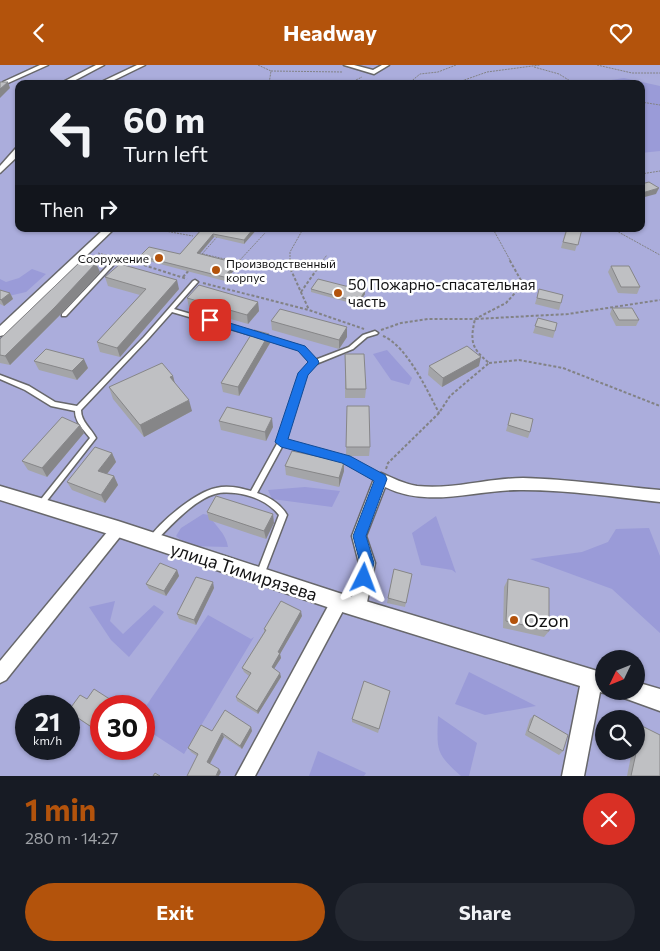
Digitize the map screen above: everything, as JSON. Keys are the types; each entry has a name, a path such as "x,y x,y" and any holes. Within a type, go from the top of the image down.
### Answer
{"street":[{"path":"3,81 45,65"},
{"path":"70,80 102,65"},
{"path":"109,80 142,65"},
{"path":"347,65 374,72 386,65"},
{"path":"360,69 367,65"},
{"path":"1,169 15,154"},
{"path":"0,332 106,232"},
{"path":"358,607 367,563 359,536 381,479 414,491 443,494 486,486 522,484 660,496"},
{"name":"улица Тимирязева","path":"0,493 118,529 340,602 595,680"},
{"path":"0,674 118,529"},
{"path":"246,776 340,602"},
{"path":"573,776 595,692"},
{"path":"645,695 660,700"}],"lane":[{"path":"64,315 118,258"},
{"path":"40,505 93,438 90,432 80,424 77,416 78,409 195,282"},
{"path":"172,309 301,349 314,363"},
{"path":"253,494 281,442 303,373 314,363 351,348 365,335 375,333"},
{"path":"0,377 27,388 53,404 78,409"},
{"path":"281,442 345,460 381,479"},
{"path":"152,540 164,526 212,491 227,490 261,496 281,511 283,515 260,576"}],"path":[{"path":"258,65 271,71 343,72"},
{"path":"413,80 420,74 438,73 456,65"},
{"path":"461,80 487,72 540,65"},
{"path":"597,65 632,73 660,73"},
{"path":"533,67 559,74 569,80"},
{"path":"270,80 271,71"},
{"path":"356,80 367,75"},
{"path":"645,103 660,105"},
{"path":"645,173 660,171"},
{"path":"171,232 193,236"},
{"path":"301,232 290,252 291,272 309,310"},
{"path":"489,363 476,353 470,338 475,319 506,303 523,284 495,232"},
{"path":"618,232 660,255"},
{"path":"203,254 238,262 265,233"},
{"path":"198,259 218,235"},
{"path":"87,251 167,271 195,282 309,310 393,340 421,379 439,413"},
{"path":"301,292 327,255"},
{"path":"183,277 193,265"},
{"path":"375,333 401,323 428,319 518,319 635,305 660,300"},
{"path":"381,479 388,463 439,413 450,396 489,363 519,360 563,367 660,406"}],"shaded area":[{"path":"0,65 660,65 660,776 0,776"},
{"path":"624,78 633,80 611,80"},
{"path":"645,83 660,86 660,151 645,153"},
{"path":"32,269 46,274 26,292 0,298 0,279 6,282 19,278"},
{"path":"387,350 412,378 409,385 391,380 373,354"},
{"path":"305,487 340,491 332,507 272,499 268,490"},
{"path":"203,514 209,515 223,534 228,547 188,546 176,536 181,528"},
{"path":"436,516 456,573 452,570 421,565 412,533"},
{"path":"649,528 660,556 660,633 612,589 530,559 582,552 608,542 616,529"},
{"path":"115,601 110,621 123,634 154,605 164,612 129,657 111,640 89,607"},
{"path":"208,615 251,639 254,637 184,754 155,735 154,695"},
{"path":"469,672 536,706 485,715 455,704"},
{"path":"438,716 477,743 469,776 461,776 442,756 438,744"},
{"path":"318,751 366,773 364,776 309,776"}],"building":[{"path":"0,82 8,82 0,89"},
{"path":"649,182 659,188 645,192 645,183"},
{"path":"199,232 251,232 244,240 213,234 197,253 236,263 224,277 140,256 149,247 180,254"},
{"path":"566,232 581,232 578,245 563,242"},
{"path":"82,260 96,263 5,356 0,355 0,339"},
{"path":"120,264 177,280 117,348 97,342 146,289 105,277"},
{"path":"611,266 629,266 640,287 621,287"},
{"name":"50 Пожарно-спасательная часть","path":"318,279 365,291 358,302 311,289"},
{"path":"199,285 258,302 247,315 187,298"},
{"path":"539,289 563,295 561,303 537,298"},
{"path":"0,290 10,293 1,300"},
{"path":"612,308 632,308 639,320 619,320"},
{"path":"280,309 347,327 339,340 271,321"},
{"path":"538,318 557,323 555,331 535,326"},
{"path":"254,330 269,334 238,387 221,383"},
{"path":"467,346 481,357 443,378 429,366"},
{"path":"46,349 84,359 72,371 34,361"},
{"path":"345,354 364,354 366,389 346,389"},
{"path":"162,363 173,376 170,377 189,400 140,425 109,387"},
{"path":"347,406 369,406 370,447 346,447"},
{"path":"227,407 272,418 265,432 219,421"},
{"path":"511,413 533,419 530,432 508,425"},
{"path":"62,417 80,425 42,468 22,461"},
{"path":"95,447 112,453 98,471 114,476 101,495 67,482"},
{"path":"292,451 344,462 339,478 285,466"},
{"path":"216,496 273,514 264,531 207,512"},
{"path":"160,563 177,570 164,591 146,584"},
{"path":"394,569 412,574 406,603 388,598"},
{"path":"196,577 213,582 194,620 177,614"},
{"path":"508,579 549,588 549,631 506,621"},
{"path":"281,601 301,611 278,652 280,653 272,667 280,673 257,711 236,697 251,673 242,668 266,630 264,629"},
{"path":"364,681 390,691 379,729 352,719"},
{"path":"94,689 103,695 90,695 90,726 80,719 80,695 87,699"},
{"path":"225,710 251,727 240,746 222,733 207,762 219,769 216,776 187,776 198,754 188,748 201,725 212,731"},
{"path":"534,715 568,735 563,751 528,731"},
{"path":"645,728 660,735 660,776 631,776 635,760 645,760"}],"place":[{"name":"Сооружение","path":"159,258"},
{"name":"Производственный корпус","path":"216,270"},
{"name":"50 Пожарно-спасательная часть","path":"338,293"},
{"name":"Ozon","path":"514,620"}],"route":[{"path":"210,320 301,349 314,363 303,373 297,398 281,442 345,460 381,479 359,536 367,563 364,578"}]}
